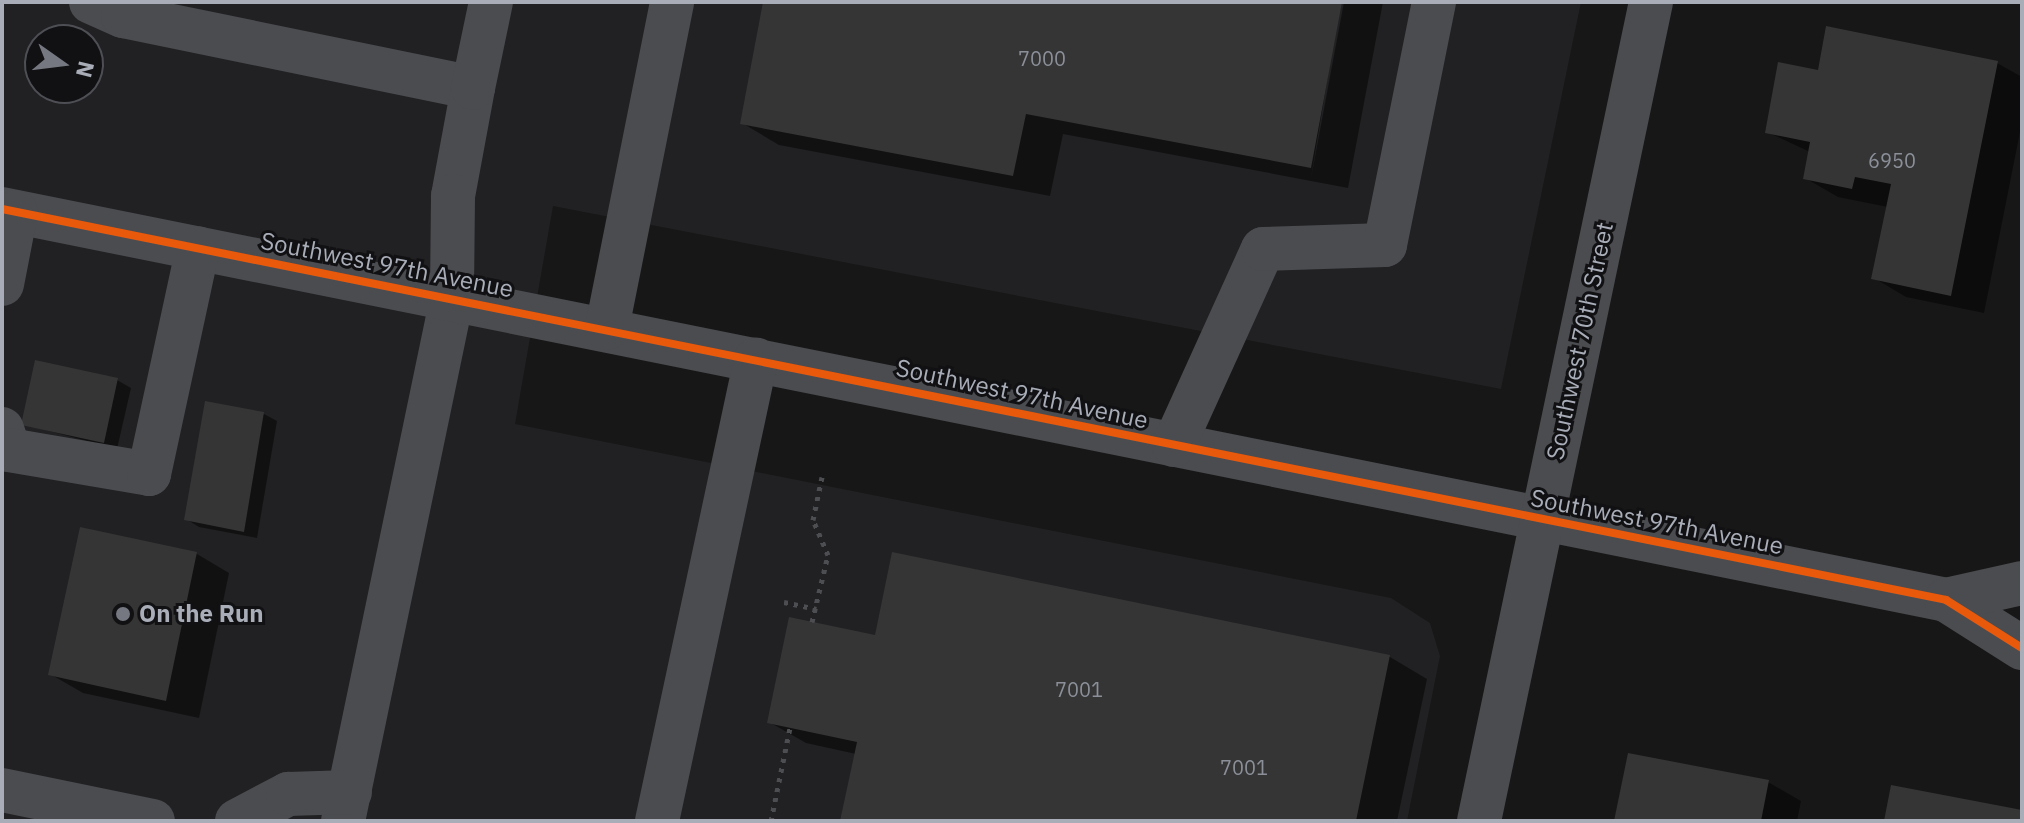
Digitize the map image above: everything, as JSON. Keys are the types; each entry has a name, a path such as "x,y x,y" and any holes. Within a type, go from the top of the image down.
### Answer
{"street":[{"path":"91,2 123,16 473,88"},
{"path":"237,821 288,794 346,806 452,298 453,196 491,2"},
{"path":"607,328 672,2"},
{"path":"1174,445 1263,249 1385,245 1434,2"},
{"name":"Southwest 70th Street","path":"1479,821 1651,2"},
{"path":"2,284 9,210"},
{"name":"Southwest 97th Avenue","path":"9,210 1946,600 2022,648"},
{"path":"4,453 149,474 198,248"},
{"path":"660,820 756,359"},
{"name":"Southwest 97th Avenue","path":"1946,600 2022,583"},
{"path":"2,790 153,821"}],"path":[{"path":"812,622 828,555 813,520 822,477"},
{"path":"784,602 816,609"},
{"path":"771,821 790,728"}],"shaded area":[{"path":"2,2 1581,2 1501,389 553,206 515,424 1391,598 1430,623 1440,656 1407,821 2,821"}],"building":[{"path":"763,2 1342,2 1311,168 1026,114 1013,176 740,124"},
{"path":"1826,26 1998,61 1951,296 1871,279 1891,184 1855,177 1852,189 1803,179 1810,142 1765,133 1778,62 1818,70"},
{"path":"35,360 118,378 104,443 21,425"},
{"path":"205,401 264,412 244,532 184,520"},
{"name":"On the Run","path":"80,527 197,552 166,701 48,675"},
{"path":"892,552 1390,655 1356,821 840,821 857,742 767,723 789,617 875,635"},
{"path":"1628,753 1769,780 1761,821 1614,821"},
{"path":"1891,785 2022,810 2022,821 1884,821"}],"cycle path":[{"path":"2,209 1946,600 2022,648"}],"place":[{"name":"On the Run","path":"123,614"}]}
